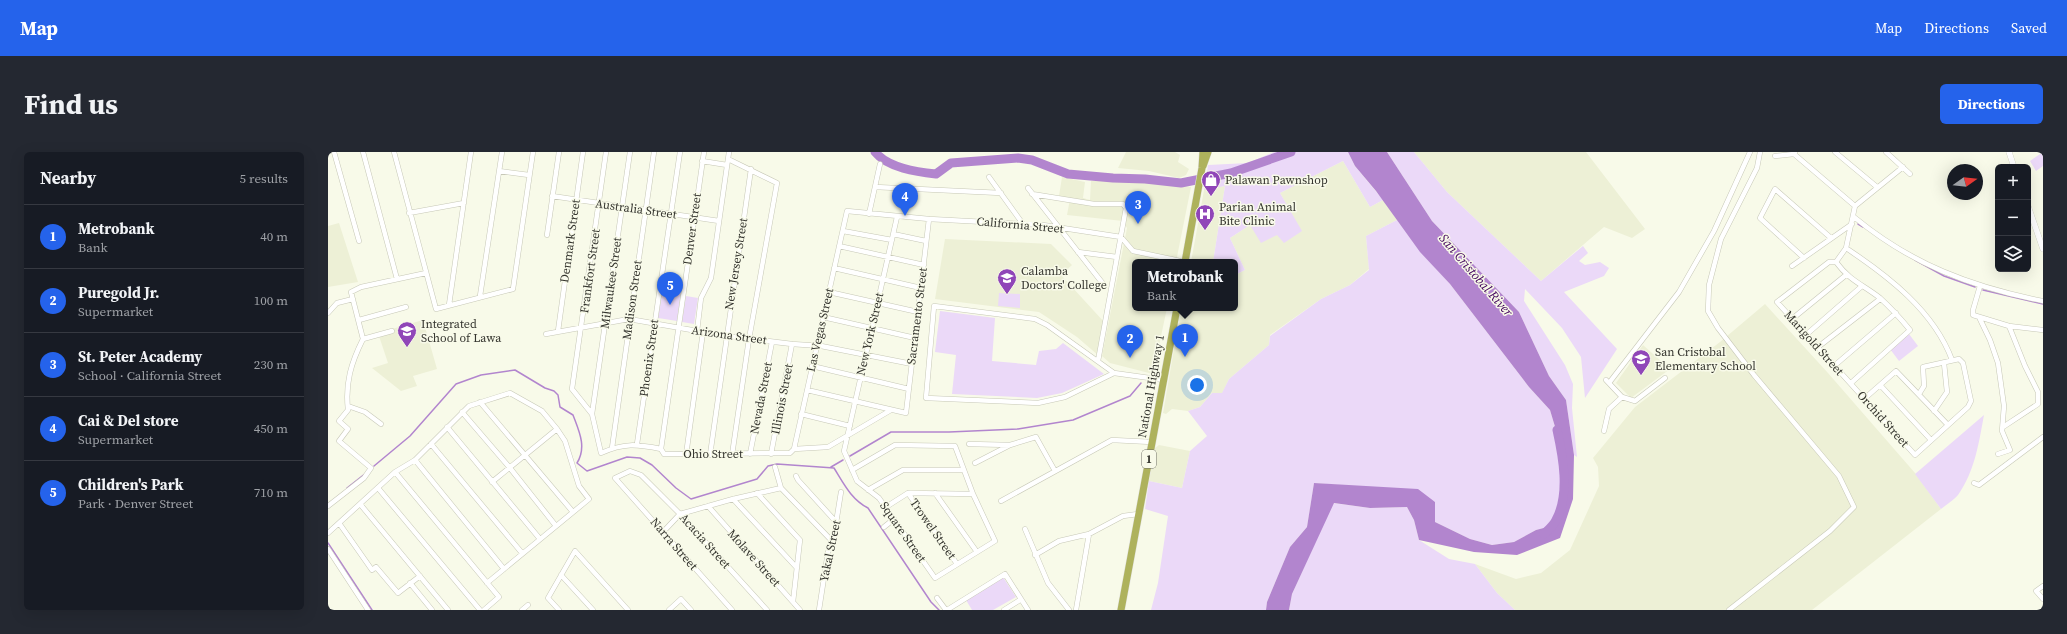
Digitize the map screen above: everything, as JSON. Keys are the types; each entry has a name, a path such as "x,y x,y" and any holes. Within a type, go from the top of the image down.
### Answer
{"highway":[{"path":"1186,259 1202,168 1202,152"},
{"path":"1202,168 1208,152"},
{"name":"National Highway 1","path":"1121,610 1176,311"}],"street":[{"path":"334,152 359,241"},
{"path":"363,152 397,279"},
{"path":"394,152 436,309 480,296 514,289 533,152"},
{"path":"449,305 471,152"},
{"path":"480,296 502,152"},
{"path":"547,235 559,152"},
{"name":"Denmark Street","path":"558,331 583,152"},
{"name":"Frankfort Street","path":"572,389 606,152"},
{"name":"Milwaukee Street","path":"592,414 630,152"},
{"name":"Madison Street","path":"612,448 629,319 654,152"},
{"name":"Phoenix Street","path":"637,444 680,152"},
{"name":"Denver Street","path":"661,449 704,152"},
{"path":"697,331 701,298 711,278 729,152"},
{"path":"1665,378 1635,401 1622,397 1608,381 1679,292 1714,231 1750,152"},
{"path":"1729,610 1830,530 1854,507 1839,476 1754,375 1718,328 1708,311 1709,285 1720,239 1757,168 1760,152"},
{"path":"1835,152 1877,187"},
{"path":"1886,152 1910,174"},
{"path":"2010,152 2013,164"},
{"path":"1775,156 1795,153 1855,206"},
{"path":"728,159 777,183 749,338 732,455"},
{"path":"702,161 727,165"},
{"path":"869,214 880,164"},
{"path":"1851,383 1910,330 1896,313 1880,299 1846,275 1836,262 1846,248 1854,217 1855,206 1903,167"},
{"name":"New Jersey Street","path":"710,455 751,169"},
{"path":"499,171 529,175"},
{"path":"989,177 1023,224"},
{"path":"875,187 1000,193"},
{"path":"1028,188 1104,284"},
{"path":"1804,258 1760,218 1775,189 1831,238"},
{"path":"1032,194 1094,204 1123,204 1126,208 1098,362"},
{"name":"Australia Street","path":"552,196 719,221"},
{"path":"410,213 464,203"},
{"name":"California Street","path":"847,211 929,219 1023,224 1121,237"},
{"name":"Las Vegas Street","path":"794,449 847,211"},
{"path":"2031,214 2043,248"},
{"name":"New York Street","path":"844,450 897,216"},
{"path":"1854,217 1874,232 1918,260 1948,275 1980,286 2043,301"},
{"name":"Sacramento Street","path":"891,410 906,413 929,219"},
{"path":"1792,266 1852,224"},
{"path":"843,231 892,240"},
{"path":"893,234 926,241"},
{"path":"1121,237 1133,251 1171,259"},
{"path":"839,246 924,265"},
{"path":"1846,248 1872,266 1916,304 1934,324 1946,342 1952,360"},
{"path":"1078,252 1117,257"},
{"name":"Marigold Street","path":"1836,262 1829,262 1777,302 1851,383"},
{"path":"834,268 921,288"},
{"path":"328,506 364,478 372,468 339,441 348,429 339,421 348,410 347,386 351,364 363,339 352,292 355,289 426,273"},
{"path":"1792,319 1846,275"},
{"path":"1807,334 1862,286"},
{"path":"1980,286 1972,313 2009,326 2043,330"},
{"path":"829,292 918,312"},
{"path":"328,313 337,303 353,299"},
{"path":"1818,347 1880,299"},
{"path":"1114,373 1065,397 1038,403 926,398 934,306 1035,319 1047,324 1114,373 1164,380"},
{"path":"358,320 406,307"},
{"path":"1834,366 1896,313"},
{"path":"823,317 915,338"},
{"path":"1980,317 1998,363 2004,406 2004,437 2010,450 1998,454"},
{"name":"Arizona Street","path":"546,334 582,326 629,319 726,336 817,346 912,364"},
{"path":"2003,427 2038,404 2039,400 2038,392 2025,366 2009,326"},
{"path":"363,339 392,330"},
{"path":"686,455 703,332"},
{"name":"Nevada Street","path":"750,454 772,342"},
{"name":"Illinois Street","path":"771,454 792,344"},
{"path":"1881,386 1931,440 1968,408 1970,401 1967,376 1963,363 1959,359 1952,360 1922,369 1924,386 1918,394"},
{"path":"1934,411 1948,392 1944,363"},
{"path":"812,366 909,390"},
{"path":"1864,399 1881,386 1896,371 1948,426"},
{"name":"Orchid Street","path":"1851,383 1915,455 1931,440"},
{"name":"Ohio Street","path":"572,389 592,414 601,453 623,445 637,444 661,449 664,454 732,455 790,453 794,449 828,446 848,436 891,410"},
{"path":"807,390 891,410"},
{"path":"328,533 395,472 415,460 469,406 510,393 542,411 557,429 565,441 579,486 589,499 487,583"},
{"path":"1604,431 1609,409 1622,397"},
{"path":"480,402 572,512"},
{"path":"348,406 365,412 381,424"},
{"path":"462,412 510,468 556,526"},
{"path":"801,414 850,426"},
{"path":"447,427 540,539"},
{"path":"492,482 557,429"},
{"path":"975,463 1010,445 1036,437 1054,471"},
{"path":"1974,483 1979,485 2043,437"},
{"path":"1001,502 1054,471 1112,440 1152,442"},
{"path":"431,444 522,554"},
{"path":"852,470 899,444 955,446 973,494 995,541 957,564"},
{"path":"969,444 1010,445"},
{"name":"Square Street","path":"844,450 857,481 879,498 935,578 957,564"},
{"path":"415,460 504,569"},
{"path":"775,467 781,488 833,542"},
{"path":"868,490 903,470 964,470"},
{"name":"Narra Street","path":"641,474 630,471 615,478 732,610"},
{"path":"395,472 499,597 484,610"},
{"name":"Acacia Street","path":"641,474 680,514 767,610"},
{"path":"796,476 837,523"},
{"path":"378,488 480,610"},
{"path":"663,532 680,514 733,499 781,488"},
{"name":"Yakal Street","path":"819,610 828,552 833,542 841,492"},
{"path":"757,493 800,540 793,602"},
{"path":"886,507 908,493 973,494"},
{"name":"Trowel Street","path":"908,493 957,564"},
{"path":"935,493 977,552"},
{"path":"733,499 797,568"},
{"path":"360,504 448,610"},
{"name":"Molave Street","path":"708,506 800,610"},
{"path":"1035,555 1059,541 1090,534 1123,516 1138,514"},
{"path":"884,527 894,519"},
{"path":"339,523 372,570 376,567 398,593 420,576"},
{"path":"1025,529 1048,583 1069,610"},
{"path":"1076,610 1090,534"},
{"path":"328,549 368,610"},
{"path":"559,610 548,598 575,551 628,610"},
{"path":"937,598 946,610 1005,574 1020,600 1028,610"},
{"path":"561,575 593,610"},
{"path":"410,583 432,610"},
{"path":"2043,586 2036,591 2043,599"},
{"path":"670,610 681,599 691,610"},
{"path":"1004,610 1020,600"},
{"path":"522,610 528,605"}],"shaded area":[{"path":"1126,152 1175,152 1180,155 1178,162 1189,169 1186,175 1179,178 1149,171 1118,168"},
{"path":"1274,152 1348,152 1355,166 1383,200 1370,207 1343,161 1280,193 1302,231 1284,243 1277,235 1261,243 1250,225 1230,238 1245,270 1238,274 1238,259 1213,259 1225,186 1204,190 1208,165 1248,163"},
{"path":"1387,152 1414,152 1447,192 1541,281 1583,246 1588,253 1579,261 1585,265 1600,262 1609,268 1604,276 1564,292 1617,349 1585,398 1581,357 1562,328 1525,289 1524,301 1565,365 1573,384 1572,408 1577,457 1574,455 1566,400 1549,376 1519,312 1432,221"},
{"path":"1414,152 1586,152 1645,229 1632,238 1604,227 1541,281 1447,192"},
{"path":"2043,152 2043,166 2036,171 2030,161"},
{"path":"1343,161 1370,207 1383,200 1397,220 1366,236 1369,269 1350,285 1321,299 1270,335 1269,345 1229,379 1222,394 1212,393 1200,407 1188,411 1172,409 1166,414 1163,413 1180,311 1238,311 1238,274 1245,270 1230,238 1250,225 1277,234 1284,242 1301,231 1280,193"},
{"path":"1062,177 1085,182 1083,198 1090,200 1091,181 1150,181 1191,187 1177,259 1132,259 1132,311 1166,311 1153,374 1110,363 1102,356 1127,228 1123,221 1067,215 1070,199 1059,196"},
{"path":"1225,186 1213,259 1192,259 1204,190"},
{"path":"1397,220 1420,251 1450,284 1529,387 1550,410 1565,460 1562,507 1555,525 1536,530 1514,542 1492,545 1470,539 1435,522 1435,502 1365,487 1314,483 1307,527 1290,547 1267,602 1266,610 1151,610 1158,583 1168,516 1145,509 1149,481 1182,488 1190,451 1207,436 1188,411 1200,407 1212,393 1222,393 1229,379 1269,345 1270,336 1321,299 1350,285 1369,270 1366,236"},
{"path":"339,223 358,282 328,287 328,226"},
{"name":"Calamba Doctors' College","path":"945,239 1051,244 1072,265 1061,275 1105,323 1099,356 1077,337 1039,312 935,299"},
{"path":"663,289 681,292 677,321 658,318"},
{"path":"999,293 1020,294 1020,308 998,306"},
{"path":"686,296 698,298 694,324 682,322"},
{"path":"1765,304 1828,373 1915,473 1941,509 1812,610 1515,610 1497,593 1475,564 1516,579 1541,573 1570,550 1599,486 1598,467 1593,458 1635,407 1720,342"},
{"path":"940,311 995,318 992,361 1036,365 1039,351 1056,349 1063,343 1104,374 1062,393 1037,398 952,394 956,355 935,352"},
{"name":"Integrated School of Lawa","path":"423,320 437,369 413,376 417,386 401,391 372,368 388,363 378,333"},
{"path":"1909,334 1918,346 1899,361 1890,349"},
{"name":"San Cristobal Elementary School","path":"1643,345 1670,369 1631,398 1616,383"},
{"path":"1984,415 1976,456 1969,476 1958,495 1941,509 1915,474"},
{"path":"1159,445 1190,451 1182,488 1149,481 1155,448"},
{"path":"1333,503 1370,508 1407,507 1414,520 1419,540 1449,559 1475,564 1497,593 1515,610 1289,610 1292,594"},
{"path":"1003,577 1016,597 993,610 972,610 966,600"}],"water":[{"path":"1348,152 1387,152 1432,221 1519,312 1549,376 1566,400 1574,455 1573,499 1560,538 1517,555 1474,552 1419,540 1414,520 1407,507 1370,508 1334,503 1292,594 1289,610 1266,610 1267,602 1290,547 1307,527 1314,483 1418,489 1435,502 1435,522 1470,539 1492,545 1514,542 1536,530 1555,525 1562,507 1565,460 1550,410 1529,387 1450,284 1420,252 1376,191 1355,166"}],"waterway":[{"path":"875,152 887,162 903,168 936,174 951,163 1018,158 1032,160 1068,174 1181,183 1231,173 1291,152"},
{"path":"1858,224 1863,227"},
{"path":"1915,260 1944,276 1975,287"},
{"path":"1983,290 2043,304"},
{"path":"374,466 410,436 456,384 481,375 515,370 545,388 554,391 558,395 560,407 573,415 580,433 582,445 580,457 577,463 587,471 627,457 640,458 652,465 676,488 691,499 757,479 768,466 777,464 834,468 852,496 868,508 931,602 939,610"},
{"path":"850,456 891,432 949,432 1018,429 1073,420 1130,396 1141,383"},
{"name":"San Cristobal River","path":"1544,534 1555,522 1563,499 1563,463 1557,430"},
{"path":"831,467 843,460"},
{"path":"347,488 366,473"},
{"path":"328,543 372,610"}],"place":[{"name":"Palawan Pawnshop","path":"1211,197"},
{"name":"Cai & Del store","path":"905,216"},
{"name":"St. Peter Academy","path":"1138,224"},
{"name":"Parian Animal Bite Clinic","path":"1205,231"},
{"name":"Calamba Doctors' College","path":"1007,295"},
{"name":"Children's Park","path":"670,305"},
{"name":"Integrated School of Lawa","path":"407,348"},
{"name":"Metrobank","path":"1185,357"},
{"name":"Puregold Jr.","path":"1130,358"},
{"name":"San Cristobal Elementary School","path":"1641,376"}]}
